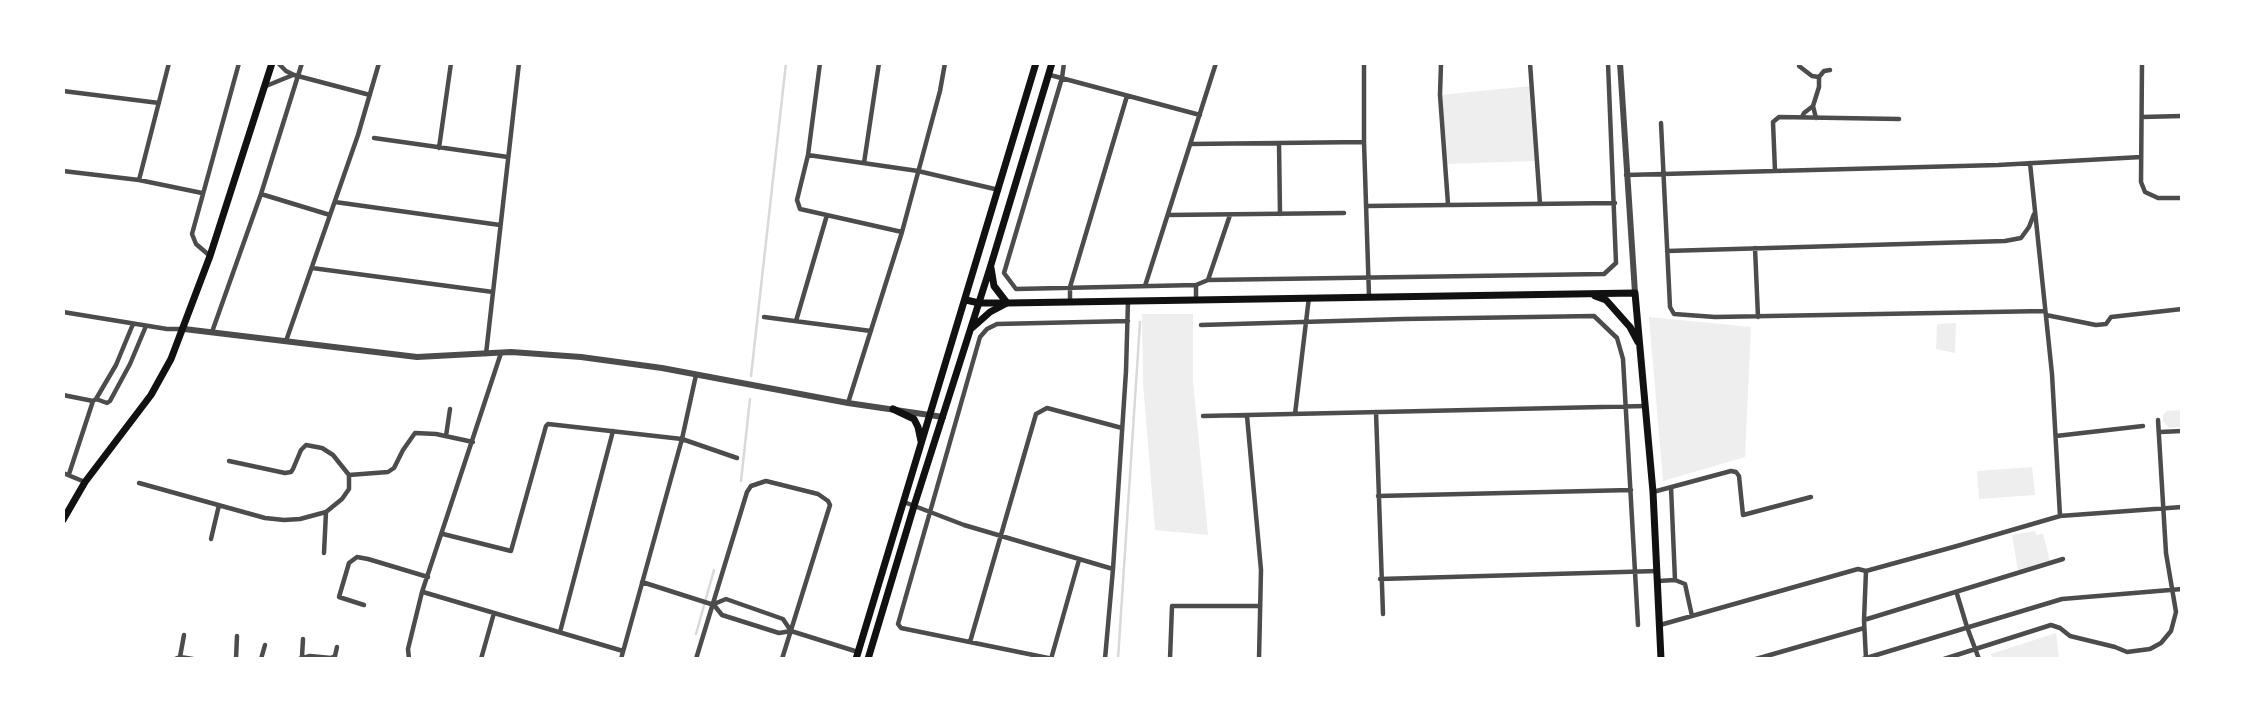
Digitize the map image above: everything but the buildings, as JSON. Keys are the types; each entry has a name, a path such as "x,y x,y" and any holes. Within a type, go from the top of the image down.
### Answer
{"main road":[{"path":"63,520 85,482 151,395 184,329 272,63"},
{"path":"857,656 1037,63"},
{"path":"868,659 1052,63"},
{"path":"990,268 994,286 1007,303"},
{"path":"966,300 1007,303 1635,293 1653,492 1661,659"},
{"path":"1588,294 1606,300 1630,327 1640,346"},
{"path":"970,331 990,312 1007,303"},
{"path":"893,409 914,419 921,436 921,449"}],"street":[{"path":"139,180 169,63"},
{"path":"210,256 195,244 192,234 239,63"},
{"path":"278,63 286,71 296,75 370,95"},
{"path":"212,332 261,194 296,75 302,63"},
{"path":"286,341 335,202 379,63"},
{"path":"439,148 451,63"},
{"path":"486,354 519,63"},
{"path":"820,63 808,155 797,200 800,209 902,232"},
{"path":"864,163 879,63"},
{"path":"848,403 902,232 945,63"},
{"path":"1064,63 1062,78 1004,273 1016,289 1196,285 1208,280 1604,274 1616,263 1608,63"},
{"path":"1144,286 1216,63"},
{"path":"1364,63 1368,296"},
{"path":"1441,63 1440,95 1448,204"},
{"path":"1530,63 1540,204"},
{"path":"1620,63 1635,293"},
{"path":"2142,63 2141,182 2145,192 2158,198 2182,198"},
{"path":"1799,66 1812,76 1819,77"},
{"path":"1816,118 1813,106 1819,77 1821,73 1830,70"},
{"path":"265,87 296,75"},
{"path":"1050,75 1200,115"},
{"path":"63,91 159,103"},
{"path":"1070,302 1070,287 1127,96"},
{"path":"1802,117 1813,106"},
{"path":"2142,117 2182,116"},
{"path":"1775,171 1773,122 1779,117 1899,119"},
{"path":"1661,123 1670,307 1674,314 1758,317 2045,313 2096,325 2106,324 2111,317 2182,309"},
{"path":"374,138 508,157"},
{"path":"1190,144 1364,142"},
{"path":"1279,143 1280,214"},
{"path":"808,155 918,172 999,190"},
{"path":"1626,175 2030,163 2141,157"},
{"path":"2030,163 2052,365 2060,516"},
{"path":"63,171 139,180 202,193"},
{"path":"261,194 330,215"},
{"path":"335,202 500,225"},
{"path":"1366,206 1615,203"},
{"path":"1168,215 1344,213"},
{"path":"1667,251 2006,241 2021,238 2034,214"},
{"path":"796,321 827,215"},
{"path":"1208,280 1230,215"},
{"path":"1755,248 1758,317"},
{"path":"312,268 493,292"},
{"path":"1196,285 1196,300"},
{"path":"1295,414 1309,297"},
{"path":"1105,659 1113,569 1128,301"},
{"path":"63,312 167,329 417,357 536,353 581,357 662,368 848,403 943,417"},
{"path":"1201,325 1594,316 1617,338 1623,359 1638,625"},
{"path":"764,317 871,331"},
{"path":"1079,560 1052,659 901,628 898,624 980,337 987,329 998,324 1128,321"},
{"path":"85,482 66,473 95,400 116,365 133,324"},
{"path":"63,395 107,403 110,401 146,326"},
{"path":"409,659 408,649 422,592 501,353"},
{"path":"621,659 682,439 696,375"},
{"path":"1203,416 1646,406"},
{"path":"970,642 1036,414 1047,408 1122,428"},
{"path":"446,436 450,409"},
{"path":"1376,412 1383,614"},
{"path":"1247,415 1261,570 1259,659"},
{"path":"1944,659 2051,625 2070,636 2127,652 2150,649 2161,643 2171,631 2176,612 2166,553 2158,420"},
{"path":"443,534 511,551 546,426 551,424 682,439 737,458"},
{"path":"2056,436 2143,426"},
{"path":"560,632 613,431"},
{"path":"2160,432 2182,431"},
{"path":"349,475 388,472 394,468 415,433 473,442"},
{"path":"139,483 265,518 284,520 326,512 342,499 349,489 349,475 333,455 322,448 306,445 291,472 285,473 229,461"},
{"path":"1653,492 1731,471 1739,476 1743,515 1811,497"},
{"path":"696,659 708,603 751,486 766,481 818,494 830,505 782,659"},
{"path":"1671,487 1675,580"},
{"path":"1378,496 1630,490"},
{"path":"904,502 929,513 1113,569"},
{"path":"211,539 219,505"},
{"path":"1659,626 1858,569 1866,571 2060,516 2182,507"},
{"path":"324,553 326,512"},
{"path":"364,605 339,597 349,563 357,557 428,577"},
{"path":"1864,621 2063,559"},
{"path":"1380,579 1657,571"},
{"path":"1866,571 1865,659 2062,599 2182,589"},
{"path":"1657,581 1675,580 1685,584 1692,617"},
{"path":"642,582 708,603 722,615 779,633 791,631 857,656"},
{"path":"422,592 623,651"},
{"path":"1957,593 1966,627 1979,659"},
{"path":"708,603 726,599 783,619 791,631"},
{"path":"1170,659 1172,606 1259,606"},
{"path":"481,659 494,613"},
{"path":"1756,659 1864,628"},
{"path":"184,635 177,658 193,659"},
{"path":"236,659 237,636"},
{"path":"303,639 300,658 331,658 335,656 337,647"},
{"path":"261,659 265,645"}],"shaded area":[{"path":"1531,86 1535,161 1445,164 1440,95"},
{"path":"1142,314 1193,314 1193,381 1208,535 1155,530 1143,383"},
{"path":"1649,317 1751,327 1745,457 1663,481"},
{"path":"1956,323 1955,353 1936,349 1937,324"},
{"path":"2182,410 2182,427 2169,428 2163,421 2163,415 2167,411"},
{"path":"2032,467 2035,495 1979,499 1977,471"},
{"path":"2035,531 2036,535 2043,534 2050,561 2018,571 2012,535"},
{"path":"2056,633 2059,659 1992,659 1991,654"}],"waterway":[{"path":"751,376 786,63"},
{"path":"1118,659 1140,322"},
{"path":"741,481 750,399"},
{"path":"696,634 714,570"}]}
